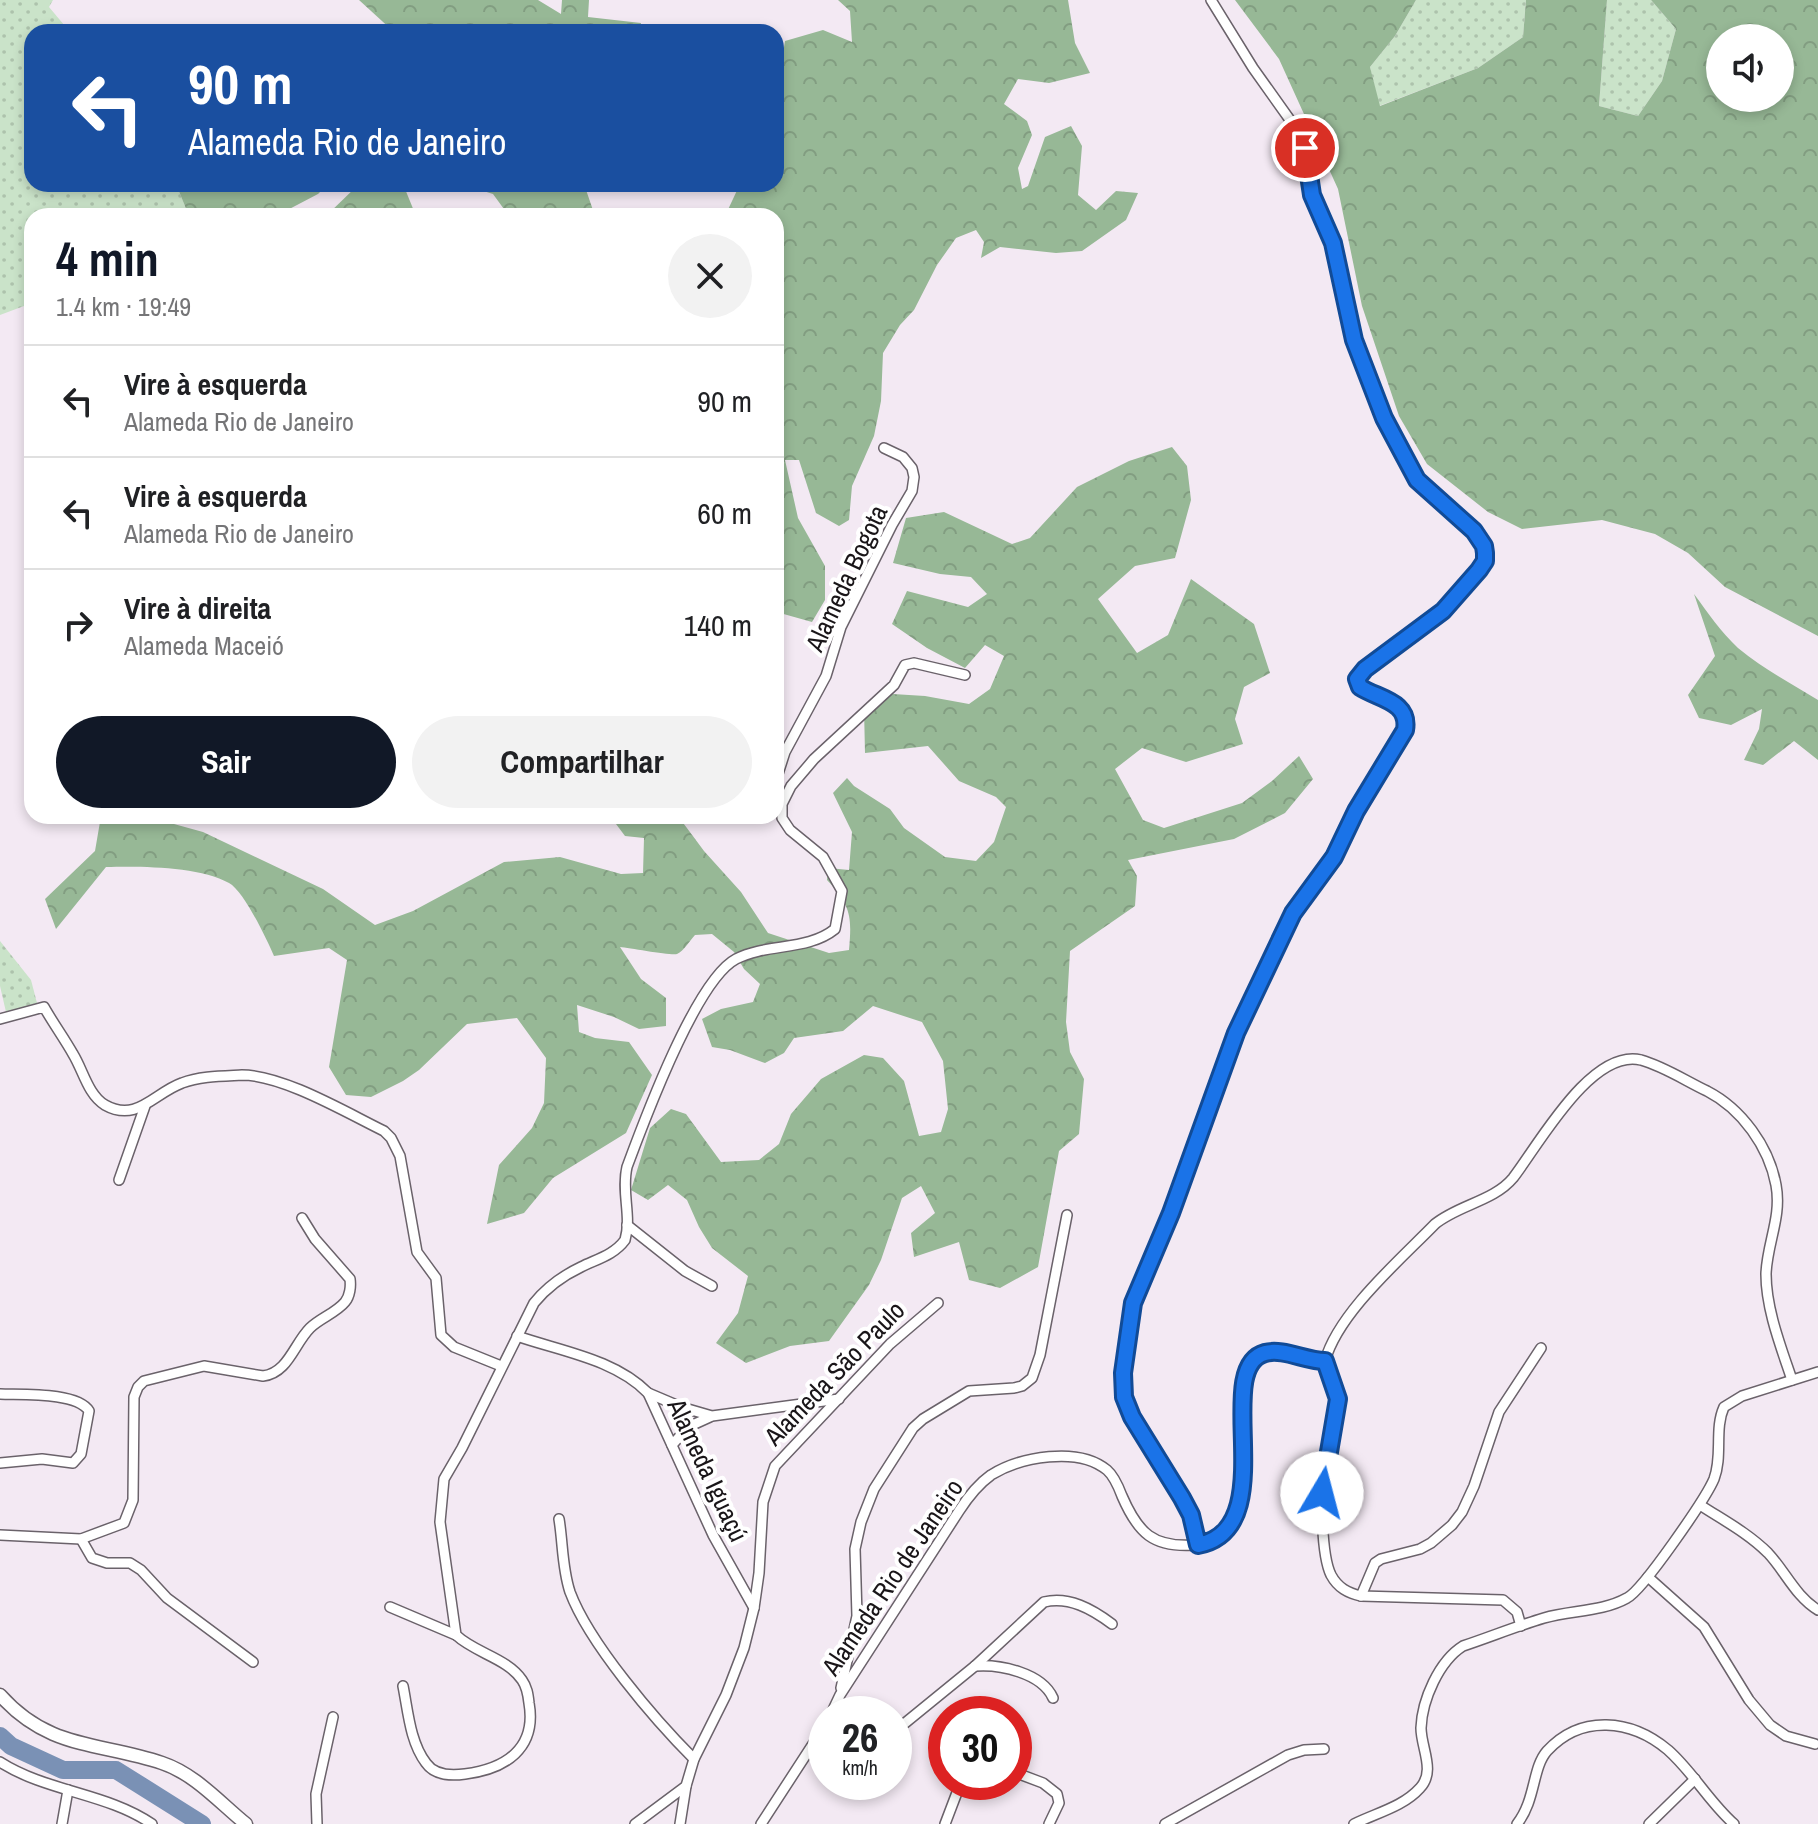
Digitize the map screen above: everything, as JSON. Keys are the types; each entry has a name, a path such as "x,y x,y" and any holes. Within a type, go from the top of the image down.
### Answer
{"street":[{"path":"1211,0 1253,68 1300,134 1308,158 1312,195 1333,243 1354,340 1392,436 1421,486 1479,538 1485,557 1479,570 1443,611 1359,675 1357,683 1360,687 1400,708 1405,716 1405,730 1356,811 1334,857 1293,913 1247,1008 1167,1224 1133,1303 1123,1373 1126,1405 1191,1515 1198,1545 1224,1531 1241,1495 1244,1458 1242,1381 1248,1366 1257,1357 1272,1353 1325,1361"},
{"name":"Alameda Bogota","path":"784,755 826,676 841,627 912,491 912,468 903,457 884,448"},
{"path":"784,799 814,759 894,685 905,665 914,663 965,675"},
{"path":"456,1635 440,1522 444,1479 534,1303 563,1277 614,1252 625,1240 627,1167 690,1018 713,979 736,959 817,939 835,929 841,906 841,888 823,857 790,830 784,817"},
{"path":"0,1019 44,1007 99,1101 125,1112 145,1106 170,1088 195,1080 243,1075 263,1077 384,1131 400,1156 417,1252 436,1278 441,1335 454,1347 501,1366"},
{"path":"1521,1626 1517,1612 1503,1600 1361,1596 1344,1591 1338,1584 1327,1561 1322,1493 1338,1399 1325,1361 1339,1330 1351,1313 1435,1224 1508,1182 1545,1130 1602,1070 1634,1060 1665,1070 1724,1101 1757,1138 1769,1157 1779,1199 1766,1278 1780,1343 1792,1380"},
{"path":"119,1180 145,1106"},
{"path":"840,1695 857,1616 855,1549 868,1502 881,1475 913,1428 923,1419 969,1391 1014,1388 1032,1378 1040,1355 1067,1215"},
{"path":"0,1535 81,1539 124,1523 133,1500 134,1397 144,1381 204,1366 273,1375 281,1369 307,1331 346,1301 352,1287 350,1279 315,1239 302,1218"},
{"path":"627,1225 685,1271 712,1286"},
{"name":"Alameda São Paulo","path":"680,1824 694,1759 726,1695 744,1648 754,1608 763,1502 769,1477 786,1453 807,1435 906,1328 938,1303"},
{"name":"Alameda Iguaçú","path":"517,1336 612,1368 648,1393 713,1535 754,1608"},
{"path":"1361,1596 1375,1563 1431,1543 1462,1512 1499,1412 1541,1348"},
{"path":"1354,1824 1400,1803 1423,1785 1428,1767 1422,1739 1422,1718 1440,1671 1453,1652 1559,1614 1620,1602 1632,1596 1700,1505 1717,1470 1722,1412 1727,1403 1818,1372"},
{"path":"648,1393 712,1416"},
{"path":"0,1394 62,1398 82,1403 89,1411 81,1454 73,1463 42,1459 0,1463"},
{"path":"672,1445 688,1427 712,1416 839,1399"},
{"name":"Alameda Rio de Janeiro","path":"840,1695 968,1498 989,1477 1005,1468 1017,1463 1062,1457 1099,1465 1109,1471 1141,1531 1160,1541 1198,1545"},
{"path":"1700,1505 1751,1538 1775,1561 1802,1598 1818,1610"},
{"path":"559,1519 567,1581 578,1608 640,1697 694,1759"},
{"path":"81,1539 92,1558 107,1563 130,1563 141,1570 167,1598 253,1662"},
{"path":"1648,1577 1704,1627 1749,1700 1770,1725 1786,1736 1815,1744"},
{"path":"912,1717 975,1666 1030,1613 1048,1601 1065,1601 1086,1607 1112,1624"},
{"path":"390,1607 456,1635 513,1670 523,1682 531,1719 525,1742 507,1762 486,1771 453,1775 434,1771 427,1766 420,1753 403,1686"},
{"path":"975,1666 999,1667 1030,1677 1046,1687 1053,1698"},
{"path":"0,1695 27,1720 47,1732 69,1741 180,1770 246,1824"},
{"path":"317,1824 316,1794 333,1717"},
{"path":"1517,1824 1530,1802 1545,1753 1585,1725 1619,1725 1667,1749 1734,1824"},
{"path":"1165,1824 1288,1755 1324,1749"},
{"path":"761,1824 808,1760"},
{"path":"0,1762 35,1779 135,1812 152,1824"},
{"path":"1649,1824 1695,1779"},
{"path":"1032,1780 1055,1790 1059,1803 1049,1824"},
{"path":"635,1824 686,1786"},
{"path":"59,1823 68,1790"},
{"path":"945,1824 954,1800"},
{"path":"1183,1814 1192,1824"}],"green space":[{"path":"0,0 53,0 49,7 63,24 24,24 24,192 179,192 186,208 24,208 24,306 0,315"},
{"path":"359,0 538,0 561,14 562,0 589,0 588,17 641,23 641,24 385,24"},
{"path":"838,0 1068,0 1075,43 1090,73 1049,83 1018,79 1004,104 1027,121 1032,135 1018,168 1022,189 1028,186 1045,137 1071,126 1082,146 1078,195 1096,210 1116,191 1138,193 1126,220 1082,251 1056,253 1000,247 981,258 984,242 976,230 956,238 937,265 914,310 900,325 883,353 881,401 874,436 852,486 849,520 839,526 816,513 799,460 785,460 798,518 825,566 825,600 812,622 784,614 784,208 729,208 736,192 784,192 785,41 823,30 852,42 850,11"},
{"path":"1235,0 1416,0 1395,36 1370,67 1380,106 1478,68 1523,37 1526,0 1607,0 1599,106 1638,116 1662,81 1676,29 1651,0 1818,0 1818,636 1725,587 1688,553 1655,534 1602,520 1522,529 1488,512 1427,464 1399,416 1362,306 1338,189 1279,59"},
{"path":"1416,0 1526,0 1523,37 1478,68 1379,106 1370,67 1395,36"},
{"path":"1607,0 1651,0 1676,29 1662,81 1638,116 1599,106"},
{"path":"179,192 320,192 291,208 186,208"},
{"path":"351,192 406,192 413,208 334,208"},
{"path":"487,192 587,192 592,208 503,208 493,194"},
{"path":"1172,447 1187,466 1191,500 1175,558 1135,566 1098,599 1137,653 1168,635 1191,579 1254,624 1270,673 1244,687 1235,719 1243,744 1186,762 1142,748 1115,769 1143,820 1164,828 1242,803 1299,756 1313,779 1285,813 1234,839 1128,860 1137,876 1135,906 1070,951 1066,1022 1070,1052 1084,1079 1079,1134 1059,1151 1038,1267 1000,1288 969,1280 959,1242 914,1257 911,1233 935,1213 921,1186 902,1198 869,1285 829,1341 790,1346 746,1363 716,1343 738,1313 748,1276 712,1248 687,1200 668,1185 648,1200 631,1190 650,1128 671,1109 686,1114 721,1162 759,1160 779,1144 791,1114 821,1079 864,1055 883,1058 904,1081 919,1136 941,1132 948,1109 943,1061 922,1022 873,1006 843,1031 794,1038 784,1053 765,1063 712,1047 702,1019 721,1009 753,1002 760,984 744,969 734,952 712,934 695,935 677,954 620,947 641,979 666,998 666,1026 639,1029 577,1005 579,1032 595,1038 629,1042 652,1075 626,1133 553,1178 524,1213 487,1224 499,1165 532,1128 544,1103 546,1058 517,1018 467,1024 419,1070 403,1081 371,1097 346,1095 329,1067 347,960 329,948 274,956 248,905 229,883 186,870 106,867 56,929 45,899 95,851 100,824 174,824 203,832 323,889 375,925 413,911 504,862 560,857 621,874 643,873 644,838 625,836 616,824 684,824 741,892 768,933 829,953 849,950 848,912 827,880 828,868 849,870 852,832 833,793 847,778 890,809 904,828 945,857 976,861 994,842 1006,807 996,797 959,781 928,746 865,753 864,709 893,694 969,704 990,689 1004,656 985,645 965,668 927,648 892,624 907,591 968,607 987,594 971,577 940,574 893,563 906,518 944,512 1012,544 1030,538 1077,487 1129,461"},
{"path":"1694,594 1738,648 1818,700 1818,760 1794,741 1763,765 1744,760 1759,729 1762,709 1731,725 1699,718 1688,695 1715,656"},
{"path":"0,941 31,980 37,1003 6,1012 0,986"}],"waterway":[{"path":"0,1736 11,1746 63,1770 116,1770 202,1824"}],"route":[{"path":"1305,148 1312,195 1333,243 1354,340 1384,418 1421,486 1474,531 1484,546 1485,561 1443,611 1365,669 1357,679 1365,691 1395,704 1403,711 1405,730 1356,811 1334,857 1293,913 1236,1033 1163,1236 1136,1293 1127,1339 1123,1388 1132,1417 1191,1515 1198,1545 1224,1531 1241,1495 1244,1458 1242,1381 1248,1366 1265,1353 1325,1361 1338,1399 1322,1493"}]}
